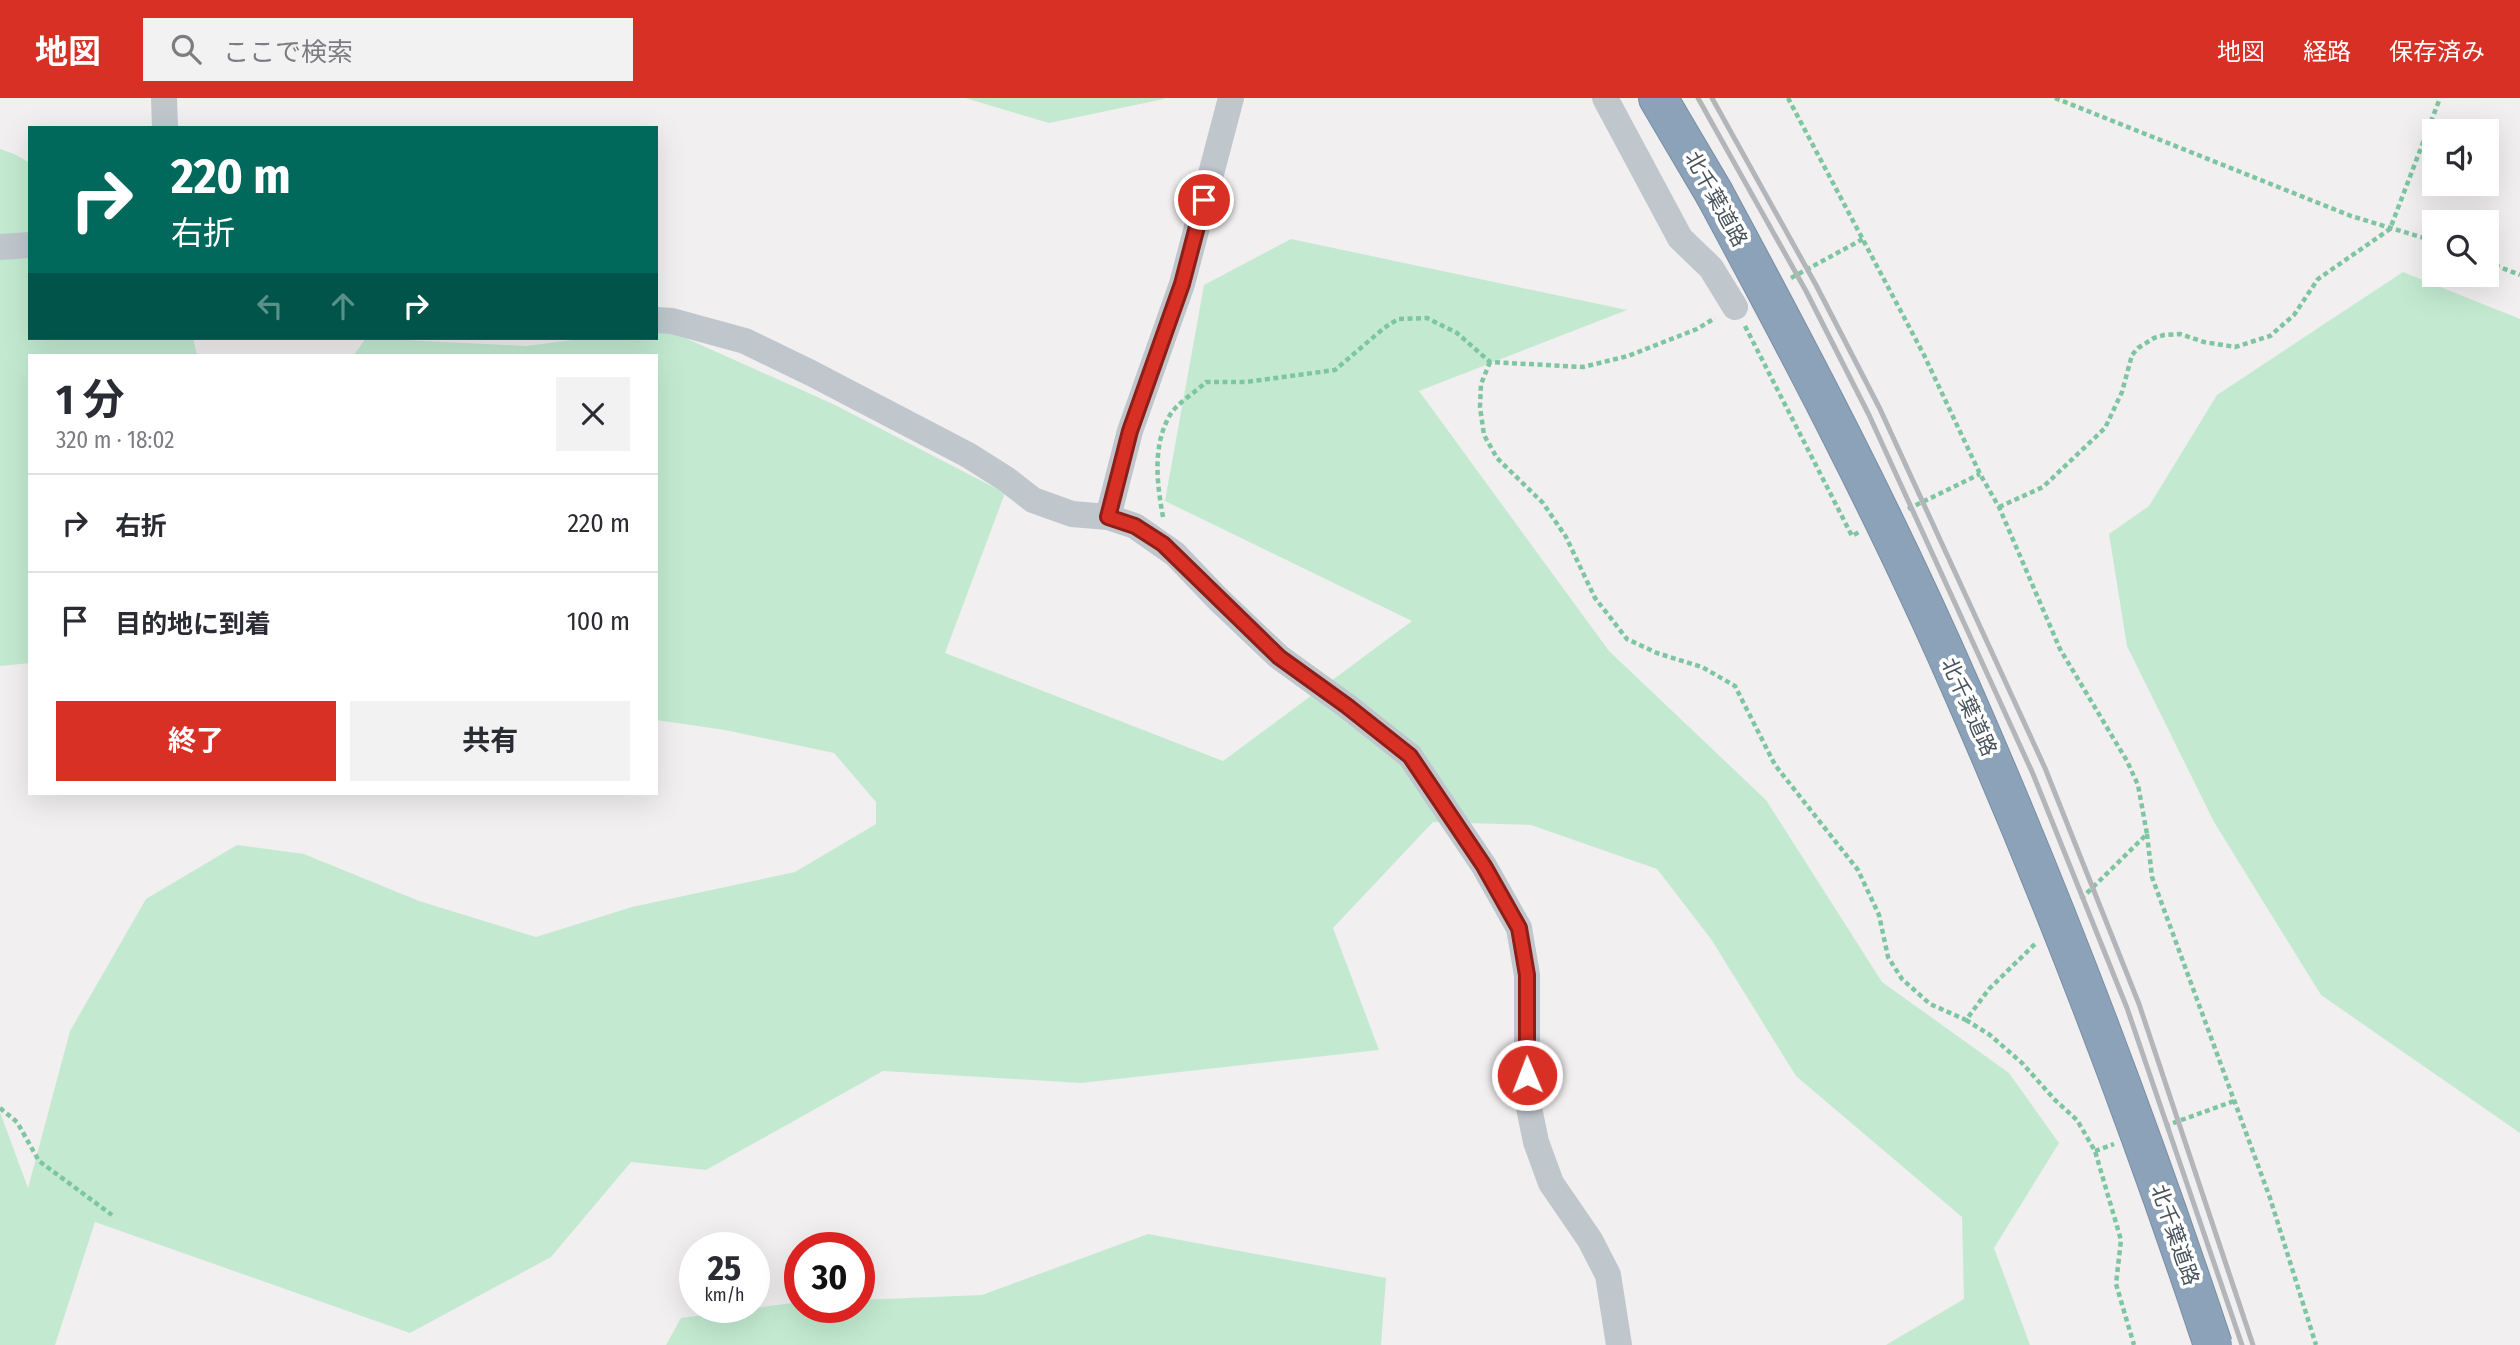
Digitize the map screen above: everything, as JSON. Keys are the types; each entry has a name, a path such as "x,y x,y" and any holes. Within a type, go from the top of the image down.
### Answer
{"highway":[{"name":"北千葉道路","path":"1658,98 1714,193 1804,359 1962,689 2103,1034 2213,1345"}],"street":[{"path":"163,98 165,126"},
{"path":"1108,517 1130,431 1182,284 1231,98"},
{"path":"1605,98 1680,238 1712,268 1735,307"},
{"path":"0,247 28,245"},
{"path":"658,320 672,321 745,341 968,455 1006,479 1032,500 1072,514 1108,517 1135,526 1175,554 1279,657 1410,756 1484,866 1519,928 1527,975 1527,1098 1536,1142 1551,1183 1590,1240 1608,1275 1619,1345"}],"path":[{"path":"1788,98 1924,355 1980,474 1999,507 2060,649 2138,785 2152,877 2270,1198 2316,1345"},
{"path":"2055,98 2351,216 2422,238"},
{"path":"1999,507 2043,487 2105,428 2122,392 2132,355 2138,348 2164,335 2180,334 2204,342 2235,347 2270,336 2294,314 2318,279 2343,259 2390,229 2440,98"},
{"path":"1782,282 1864,239"},
{"path":"2499,267 2520,275"},
{"path":"1175,554 1164,524 1157,462 1171,414 1206,382 1246,382 1335,370 1398,319 1427,318 1457,333 1490,362 1583,367 1628,356 1697,329 1735,307"},
{"path":"1490,362 1481,384 1480,407 1484,435 1497,458 1543,503 1566,537 1595,598 1628,639 1657,653 1702,667 1735,687 1775,765 1858,870 1879,915 1888,957 1902,979 1930,1004 1966,1020 1990,1035 2022,1063 2077,1120 2095,1151 2121,1240 2116,1284 2134,1345"},
{"path":"2078,902 2147,834"},
{"path":"1966,1020 1989,989 2039,941"},
{"path":"0,1108 17,1122 40,1161 112,1215"}],"green space":[{"path":"965,98 1164,98 1164,99 1049,123"},
{"path":"0,149 28,162 28,340 193,340 197,354 28,354 28,663 0,666"},
{"path":"1291,239 1627,310 1419,391 1609,651 1766,800 1882,982 2009,1073 2059,1143 1994,1248 2030,1345 1886,1345 1964,1299 1962,1217 1796,1076 1711,939 1657,869 1531,825 1433,822 1333,928 1379,1050 1081,1083 883,1071 706,1170 631,1162 551,1257 410,1333 95,1222 55,1345 0,1345 0,1112 28,1188 70,1031 146,899 237,845 304,854 419,901 536,937 632,907 795,872 876,824 876,802 834,753 725,730 658,720 658,354 355,354 365,340 527,346 572,340 658,340 658,328 663,328 833,404 1005,493 945,653 1223,761 1412,621 1165,501 1204,285"},
{"path":"2403,272 2422,280 2422,287 2440,287 2520,319 2520,1133 2321,995 2214,822 2127,646 2109,534 2149,506 2217,395"},
{"path":"1148,1234 1386,1278 1381,1345 666,1345 679,1322 770,1323 770,1306 784,1304 784,1323 875,1323 875,1299 982,1295"}],"railway":[{"path":"1698,98 1806,291 1869,415 2033,774 2127,1008 2242,1345"},
{"path":"1712,98 1816,285 1880,409 2045,768 2139,1004 2253,1345"}],"route":[{"path":"1204,200 1182,284 1130,431 1108,517 1135,526 1163,544 1279,657 1410,756 1484,866 1519,928 1527,975 1527,1075"}]}
